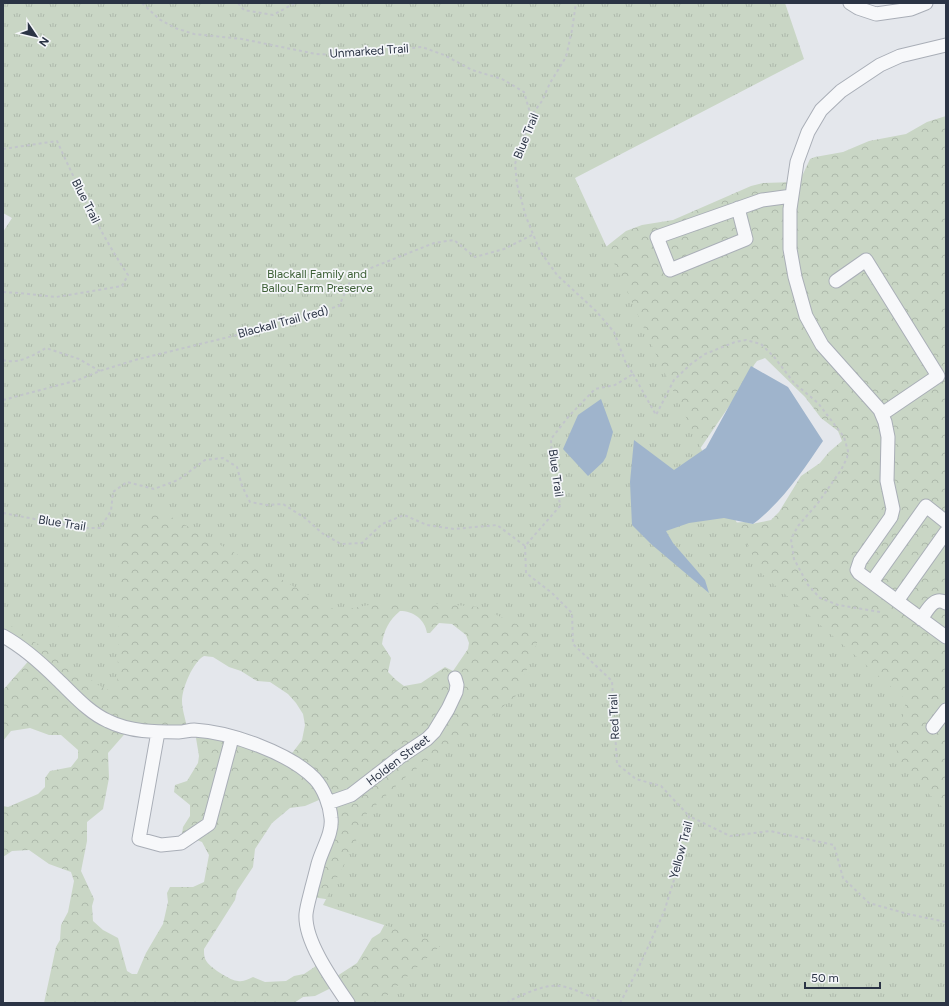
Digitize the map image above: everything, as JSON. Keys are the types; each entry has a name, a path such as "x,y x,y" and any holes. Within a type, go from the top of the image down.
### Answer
{"street":[{"path":"850,3 858,8 876,14 911,9 924,3"},
{"path":"946,45 900,56 880,65 841,91 821,110 808,132 797,162 790,209 790,249 794,277 806,316 822,345 866,393 882,414 888,437 887,481 893,509 891,517 860,561 857,570 896,601 946,637"},
{"path":"738,208 746,239 670,270 657,238 738,208 762,200 792,196"},
{"path":"836,281 866,260 938,376 882,414"},
{"path":"872,582 926,506 946,522"},
{"path":"896,601 946,532"},
{"path":"921,619 932,604 937,600 946,603"},
{"path":"3,636 38,661 66,689 108,722 131,730 158,732 181,732 193,730 242,740 280,754 295,763 315,779 321,787 328,803 332,819 330,830 318,864 306,914 308,932 311,941 348,1003"},
{"name":"Holden Street","path":"328,803 352,795 400,757 427,739 434,732 456,692 457,685 455,678"},
{"path":"933,727 946,710"},
{"path":"158,732 139,839 161,845 181,843 209,824 232,738"}],"path":[{"name":"Unmarked Trail","path":"142,3 159,19 175,28 194,34 242,39 316,54 338,55 422,47 444,55 472,70 502,79 524,92 531,116"},
{"path":"238,3 244,10 273,15 295,3"},
{"name":"Blue Trail","path":"3,513 82,528 100,528 111,511 113,492 127,482 154,489 178,480 205,460 223,458 238,467 242,486 250,502 267,505 283,504 305,518 322,533 341,544 362,543 382,524 404,515 427,525 454,529 497,525 525,546 560,506 552,461 552,439 569,416 595,389 615,385 633,374 625,362 614,332 596,311 557,275 540,251 526,217 517,184 515,164 531,116 542,101 550,83 566,57 576,3"},
{"name":"Blue Trail","path":"3,149 57,141 73,176 110,247 128,275 122,286 56,297 3,292"},
{"name":"Blackall Trail (red)","path":"3,400 78,380 100,371 142,358 241,334 339,306 353,274 434,243 454,240 475,257 504,249 534,234"},
{"path":"633,374 656,416 674,380 691,364 705,354 735,342 746,340 761,344 775,358 794,383 818,403 844,437 848,451 847,458 841,470 818,503 798,526 791,539 794,559 808,585 820,598 838,605 880,612"},
{"path":"3,360 7,361 28,358 46,348 79,359 100,371"},
{"name":"Red Trail","path":"525,546 526,573 552,593 572,613 573,644 612,681 617,764 636,779 661,786 689,816"},
{"name":"Yellow Trail","path":"620,1003 664,912 686,841 689,816 730,836 770,831 834,846 843,878 869,903 908,914 946,922"},
{"path":"507,1003 511,1000 545,987 558,986 575,990 604,1003"}],"green space":[{"name":"Blackall Family and Ballou Farm Preserve","path":"3,3 785,3 804,59 575,178 659,361 761,573 906,700 895,760 946,811 946,1003 379,1003 442,944 323,905 361,831 362,818 409,774 446,747 454,738 459,743 517,695 540,635 479,607 395,600 337,611 157,509 121,540 117,694 98,685 57,655 31,640 3,620 3,232 12,218 3,213"},
{"name":"Blackall Family and Ballou Farm Preserve","path":"946,116 946,1003 347,1003 335,986 315,996 303,997 294,1003 44,1003 56,947 60,940 61,925 68,912 74,881 71,872 49,864 29,850 12,851 3,857 3,806 8,807 38,794 45,787 45,778 50,771 71,767 78,758 78,750 61,735 49,735 30,728 11,731 3,741 3,690 32,657 3,636 3,432 588,261 626,231 642,225 673,220 751,186 763,183 795,182 803,174 810,159 843,152 869,141 906,134 927,122","holes":["765,358 805,397 821,418 838,431 842,441 829,452 820,463 801,476 779,512 771,520 752,524 746,522 727,523 693,459 747,380 757,361","400,611 414,614 424,624 427,633 430,633 439,623 452,624 466,635 469,643 468,649 453,671 445,667 421,683 404,686 388,672 391,658 382,644 384,634 393,618","204,656 213,657 257,681 270,682 288,694 303,714 305,725 302,740 290,756 195,732 199,756 198,763 187,781 175,785 174,792 190,805 190,816 183,827 182,834 202,842 209,855 204,882 193,887 170,887 167,893 168,902 163,924 146,953 137,974 132,974 127,971 118,938 103,930 93,921 92,906 94,899 81,871 87,841 87,822 103,809 109,778 108,753 129,729 187,729 182,696 192,669","326,797 325,832 312,897 332,900 387,920 380,933 372,938 357,963 334,978 319,964 304,974 294,976 286,981 265,982 253,977 242,981 231,979 209,965 205,957 204,949 235,900 237,891 253,867 255,849 272,823 290,808 305,806"]}],"water":[{"path":"751,366 788,387 823,441 800,475 783,496 753,524 724,518 689,523 666,531 673,543 705,580 709,593 651,544 632,525 630,482 634,440 674,470 706,448"},
{"path":"601,399 613,432 606,457 603,462 588,476 563,449 578,415"}]}
